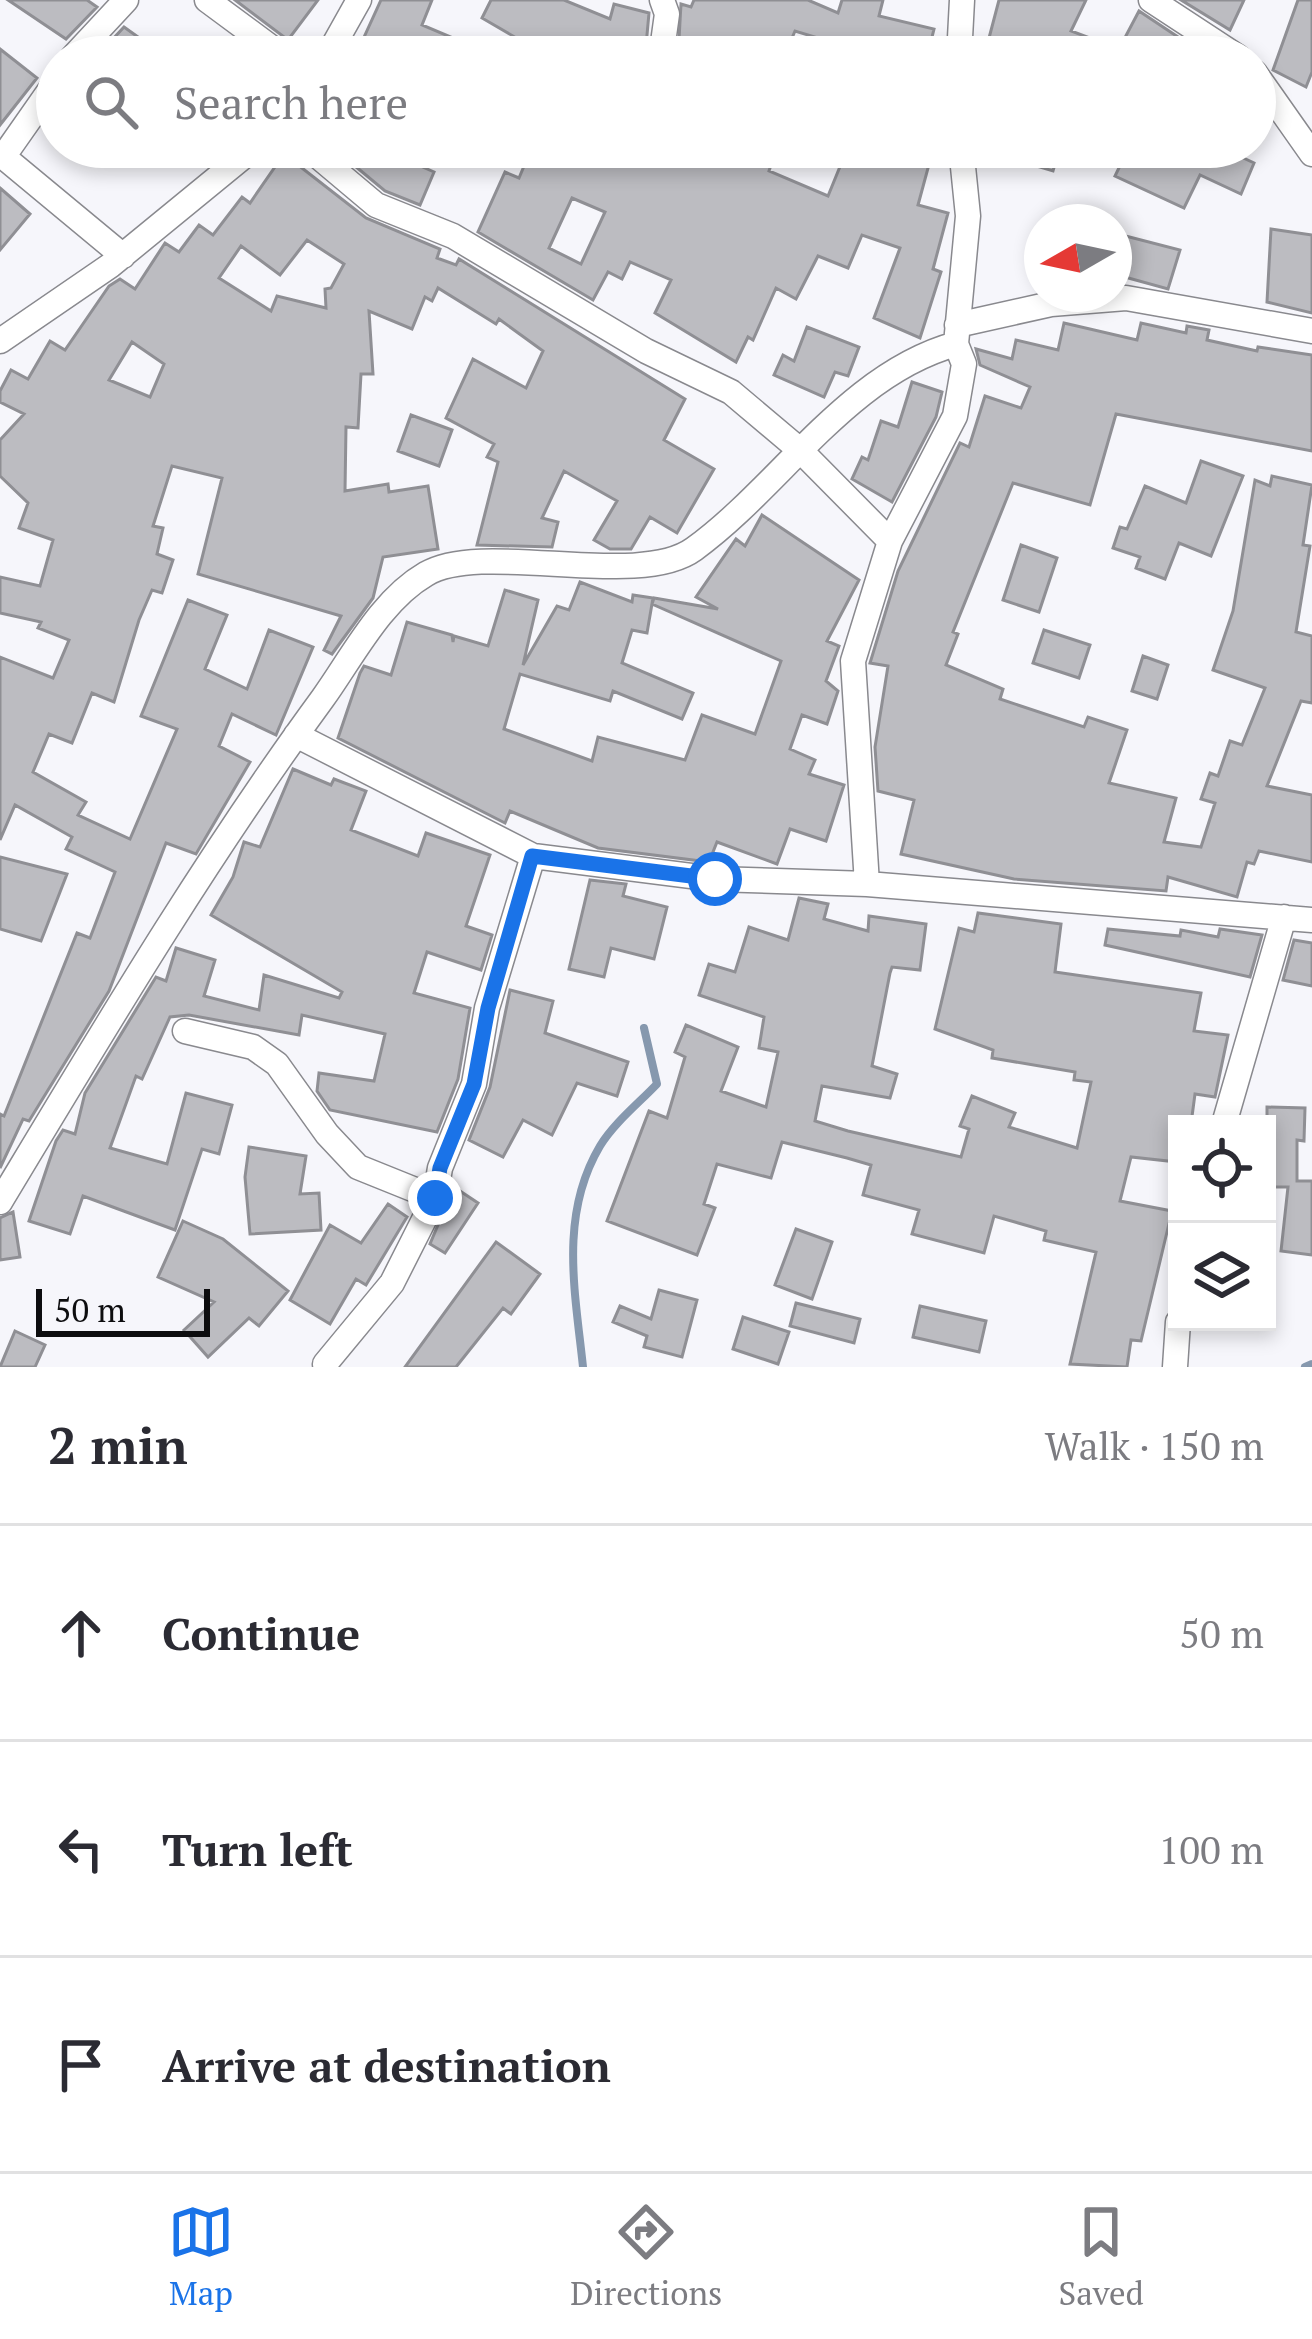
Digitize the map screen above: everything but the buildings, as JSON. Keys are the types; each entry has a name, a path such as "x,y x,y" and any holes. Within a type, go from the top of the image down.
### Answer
{"street":[{"path":"93,36 126,0"},
{"path":"207,0 256,36"},
{"path":"339,36 359,0"},
{"path":"662,0 667,14 664,36"},
{"path":"960,36 962,0"},
{"path":"1151,0 1206,36"},
{"path":"1276,103 1312,154"},
{"path":"36,109 2,155 123,256"},
{"path":"0,341 123,256 230,168"},
{"path":"332,168 376,205 453,236 646,351 731,392 801,451 890,542"},
{"path":"867,884 854,661 890,542 955,416 964,364 956,334 968,216 964,168"},
{"path":"0,1202 140,969 296,735 399,593 430,571 448,565 673,559 692,551 880,382 956,334 1051,304 1126,298 1312,332"},
{"path":"296,735 532,856 715,879 867,884 1312,920"},
{"path":"326,1364 392,1283 435,1198 440,1168 474,1084 488,1008 532,856"},
{"path":"1226,1115 1284,917"},
{"path":"185,1031 253,1047 265,1055 358,1167 435,1198"},
{"path":"1175,1367 1177,1331"}],"waterway":[{"path":"583,1367 574,1226 587,1172 600,1146 657,1084 644,1028"},
{"path":"1305,1367 1312,1364"}],"route":[{"path":"435,1198 440,1168 474,1084 488,1008 505,963 532,856 715,879"}]}
